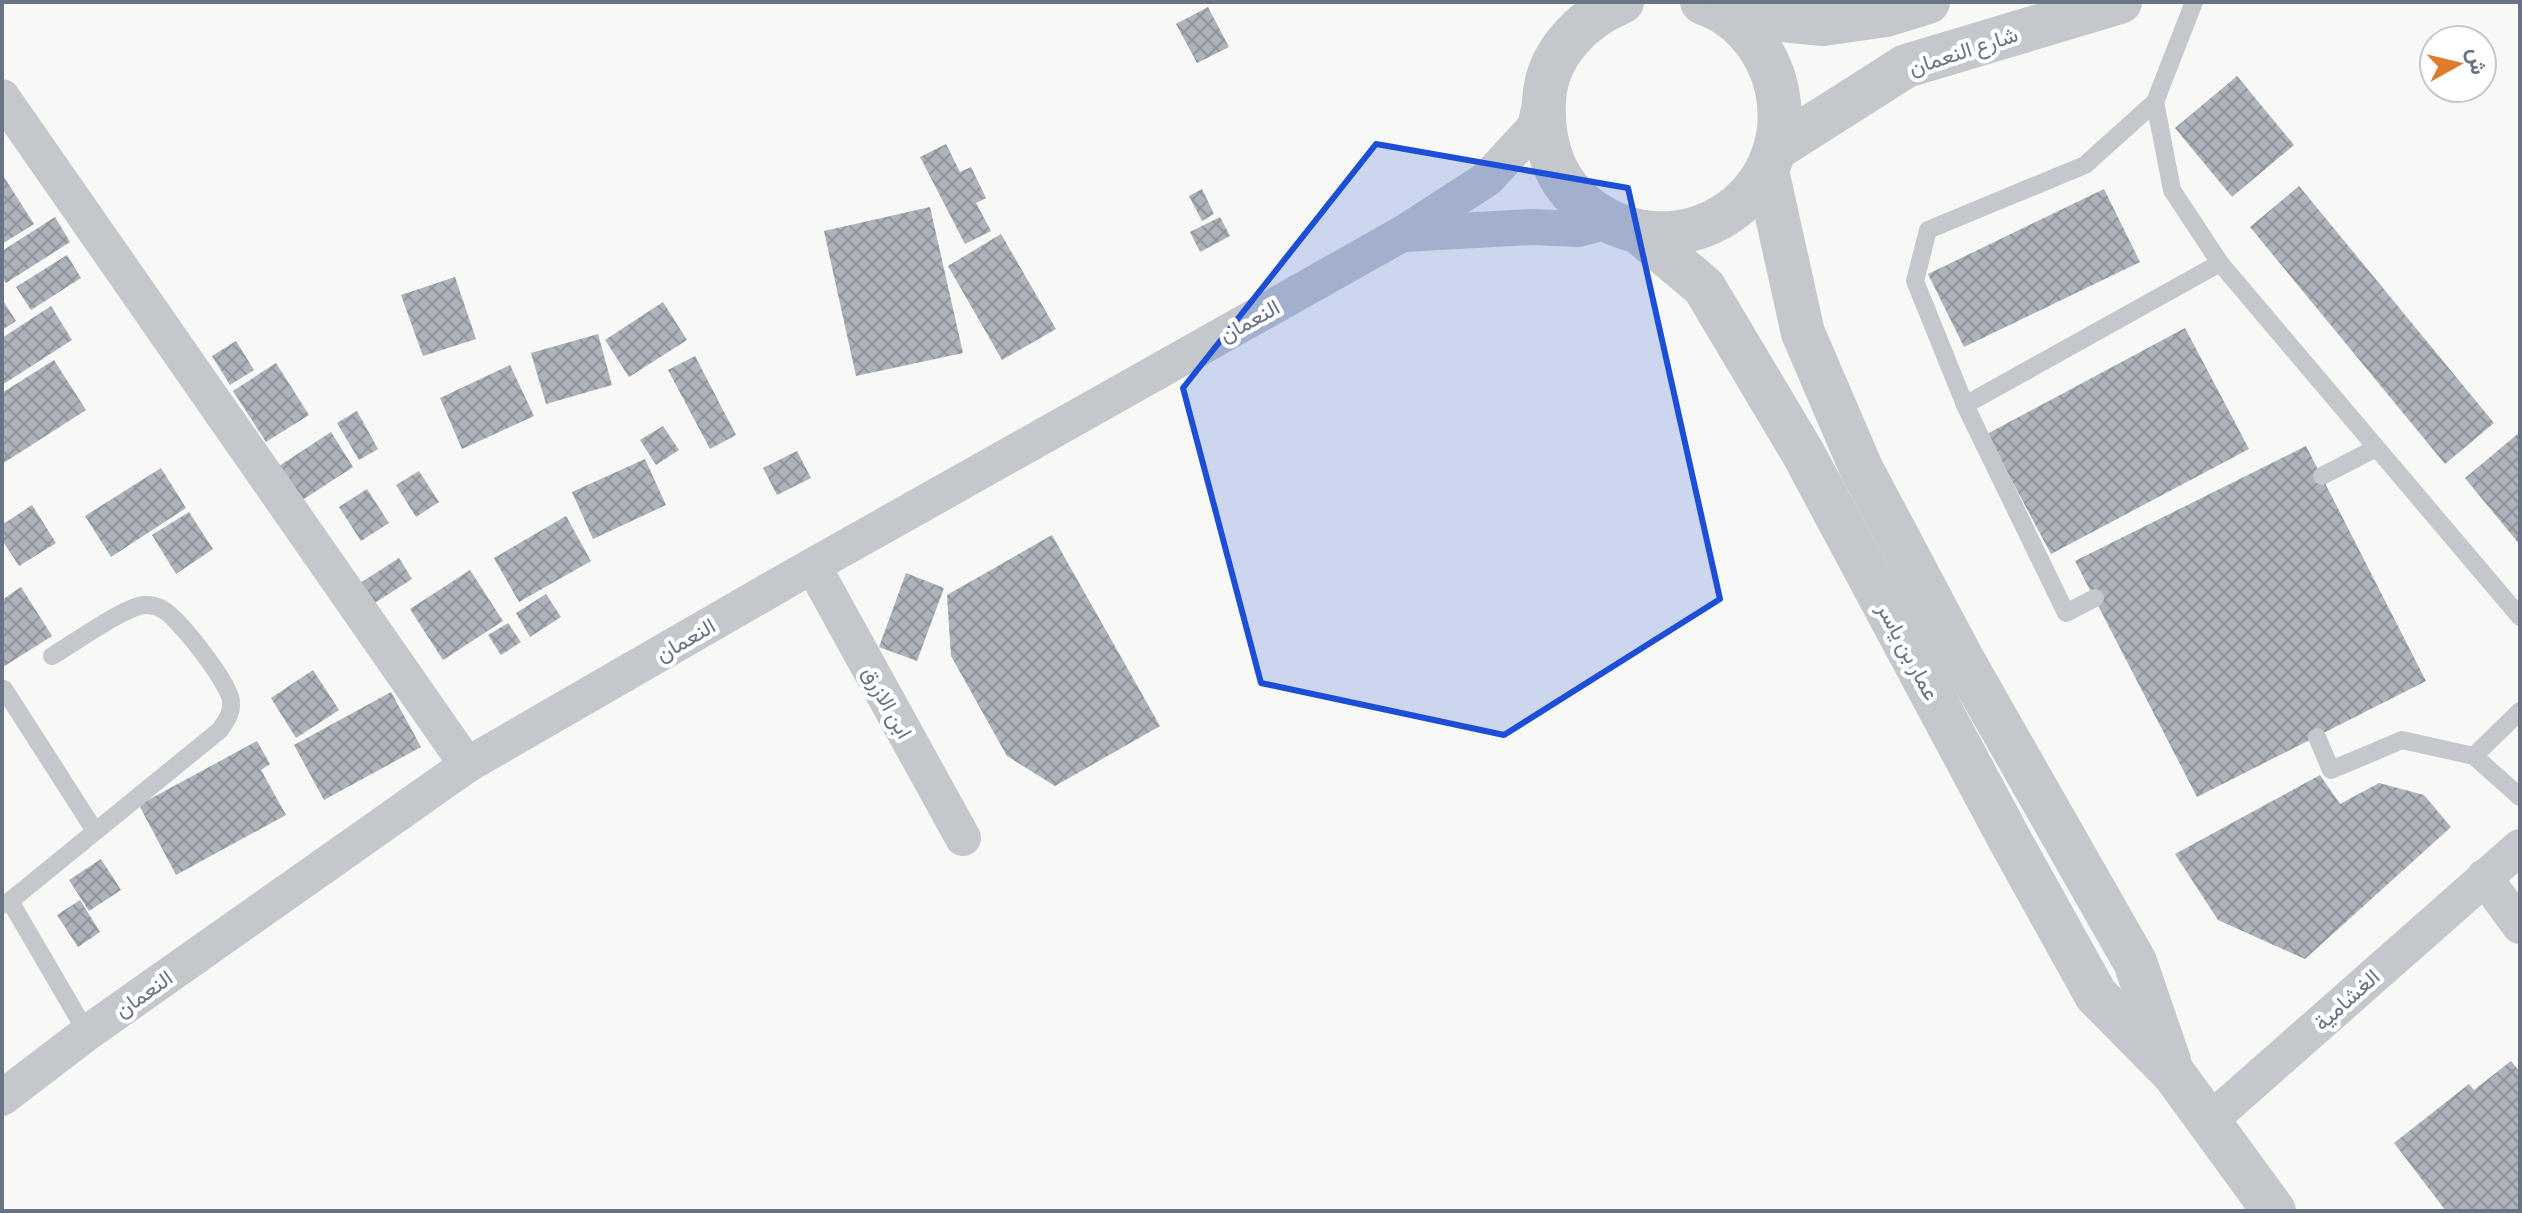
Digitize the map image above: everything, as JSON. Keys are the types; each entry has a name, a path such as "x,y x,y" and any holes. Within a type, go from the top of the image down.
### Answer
{"street":[{"path":"1549,75 1572,2"},
{"path":"1549,75 1573,33 1600,11 1622,2"},
{"path":"1715,9 1823,24 1886,15 1928,2"},
{"name":"شارع النعمان","path":"1772,160 1906,66 2120,2"},
{"path":"1623,228 1678,234 1714,223 1744,202 1772,160 1781,111 1774,74 1756,41 1715,9"},
{"name":"عمار بن ياسر","path":"1549,75 1543,128 1553,165 1575,198 1623,228 1704,287 1803,453 2096,995 2174,1074 2274,1211"},
{"name":"النعمان","path":"2,1098 87,1033 467,765 1402,234 1487,179 1535,127 1549,75"},
{"path":"2,97 467,765"},
{"name":"عمار بن ياسر","path":"1772,160 1803,333 1861,468 1964,662 2135,962 2174,1074"},
{"name":"النعمان","path":"1402,234 1532,227 1623,228"},
{"name":"ابن الازرق","path":"813,566 963,838"},
{"name":"الغشامية","path":"2208,1122 2520,847"},
{"path":"2484,877 2520,926"}],"lane":[{"path":"2095,598 2066,613 1965,405 1915,281 1928,230 2085,165 2155,102 2194,2"},
{"path":"2155,102 2172,190 2220,263 2520,617"},
{"path":"1965,405 2220,263"},
{"path":"2322,476 2376,448"},
{"path":"52,656 131,610 146,605 161,608 173,618 216,673 232,700 230,716 220,730 6,903 87,1033"},
{"path":"4,689 95,831"},
{"path":"2474,756 2520,711"},
{"path":"2317,737 2331,770 2402,740 2474,756 2520,797"}],"highlighted area":[{"path":"1376,144 1628,188 1720,599 1504,735 1261,683 1183,388"}],"building":[{"path":"1208,7 1229,47 1197,63 1176,24"},
{"path":"2237,76 2294,145 2232,197 2175,128"},
{"path":"946,144 960,172 971,167 986,198 976,203 991,231 965,244 920,157"},
{"path":"2,174 34,224 2,244"},
{"path":"2299,186 2494,423 2445,464 2250,227"},
{"path":"1202,189 1214,214 1202,221 1189,196"},
{"path":"2104,189 2140,262 1964,347 1928,274"},
{"path":"930,207 963,353 856,376 824,231"},
{"path":"55,217 70,242 6,283 2,277 2,251"},
{"path":"1220,217 1230,236 1200,252 1190,232"},
{"path":"1001,234 1056,329 1002,360 948,266"},
{"path":"67,255 81,278 31,310 16,287"},
{"path":"455,277 476,339 423,356 401,295"},
{"path":"2,299 16,321 2,330"},
{"path":"663,302 687,340 629,377 605,340"},
{"path":"51,306 72,340 2,385 2,338"},
{"path":"2185,328 2249,449 2051,554 1987,434"},
{"path":"598,334 612,385 546,404 531,353"},
{"path":"236,341 254,370 230,385 212,356"},
{"path":"695,356 736,435 710,449 668,370"},
{"path":"54,360 86,410 2,464 2,393"},
{"path":"276,363 309,415 266,442 233,391"},
{"path":"510,365 534,416 462,449 440,398"},
{"path":"357,411 378,449 359,460 337,423"},
{"path":"663,426 679,450 656,465 640,440"},
{"path":"331,432 353,467 301,501 279,466"},
{"path":"2520,432 2520,545 2465,478"},
{"path":"2306,446 2426,681 2197,797 2075,561"},
{"path":"797,451 811,478 777,495 763,468"},
{"path":"645,459 666,505 593,539 572,492"},
{"path":"161,468 186,508 111,557 85,516"},
{"path":"419,471 439,502 416,517 396,485"},
{"path":"367,489 389,523 361,541 339,507"},
{"path":"32,505 56,543 19,566 2,540 2,525"},
{"path":"189,512 213,549 176,574 152,535"},
{"path":"566,516 591,561 519,602 494,558"},
{"path":"1052,535 1160,726 1055,786 1007,756 951,656 947,595"},
{"path":"399,558 412,579 370,606 357,585"},
{"path":"470,570 503,621 443,660 410,609"},
{"path":"906,573 944,588 917,661 879,647"},
{"path":"21,587 52,636 3,667 2,600"},
{"path":"546,594 561,617 530,637 516,613"},
{"path":"508,623 521,642 501,655 488,635"},
{"path":"313,670 339,710 296,738 271,698"},
{"path":"391,692 421,747 324,800 294,745"},
{"path":"257,741 270,764 261,770 286,815 176,875 139,805"},
{"path":"2320,775 2340,804 2379,783 2424,795 2451,827 2305,959 2218,920 2175,854"},
{"path":"101,859 121,890 89,911 69,880"},
{"path":"80,900 100,932 78,947 57,915"},
{"path":"2511,1061 2520,1072 2520,1211 2446,1211 2394,1143 2469,1084 2474,1090"}]}
